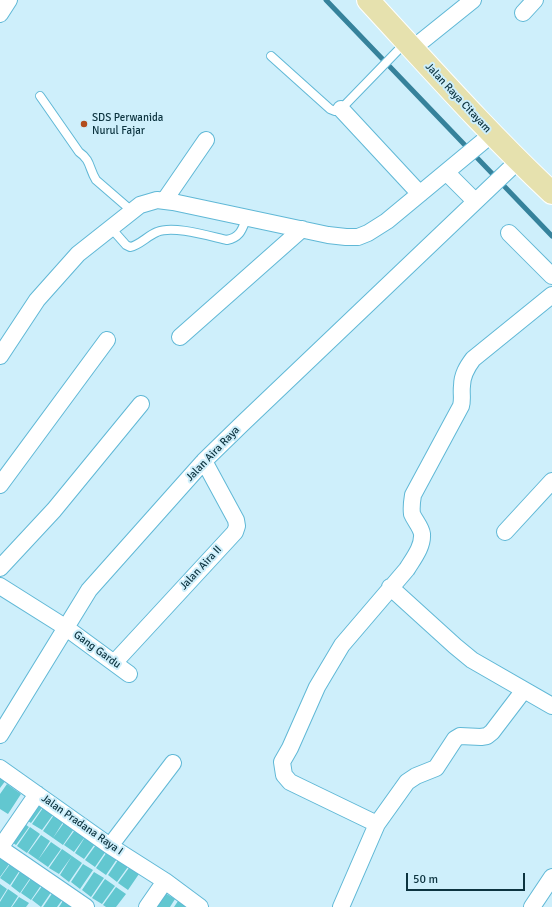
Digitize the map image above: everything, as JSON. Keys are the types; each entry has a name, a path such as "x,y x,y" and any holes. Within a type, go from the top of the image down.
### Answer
{"main road":[{"name":"Jalan Raya Citayam","path":"368,0 405,47 514,165 552,193"}],"street":[{"path":"0,14 9,0"},
{"path":"405,47 473,0"},
{"path":"523,13 535,0"},
{"path":"341,109 420,194"},
{"path":"0,356 33,306 50,284 78,254 140,205 157,200 164,201 302,229 346,237 358,237 368,234 387,222 489,137"},
{"path":"164,201 206,140"},
{"name":"Jalan Aira Raya","path":"0,735 88,590 204,461 514,165"},
{"path":"447,173 475,201"},
{"path":"180,337 302,229"},
{"path":"509,233 552,276"},
{"path":"377,824 290,782 284,775 282,762 290,748 317,687 342,645 390,587 407,569 421,544 422,534 411,506 413,495 461,406 463,398 461,387 462,378 467,367 473,359 552,295"},
{"path":"0,485 57,410 107,340"},
{"path":"3,559 54,510 141,404"},
{"name":"Jalan Aira II","path":"114,663 235,532 237,526 236,520 204,461"},
{"path":"505,532 552,481"},
{"path":"390,587 472,660 552,706"},
{"name":"Gang Gardu","path":"2,593 65,627 129,674"},
{"path":"341,907 377,824 407,782 416,776 436,768 455,739 460,736 487,736 492,732 524,690"},
{"path":"110,846 172,763"},
{"name":"Jalan Pradana Raya I","path":"0,768 110,846 165,881 200,907"},
{"path":"37,794 0,848 86,907"},
{"path":"532,907 552,877"},
{"path":"148,907 165,881"}],"lane":[{"path":"272,56 330,109 335,111 341,109 374,74 405,47"},
{"path":"40,96 79,152 85,156 96,180 132,212"},
{"path":"111,228 126,245 130,247 135,246 156,232 164,230 176,230 227,240 234,239 238,236 247,217"}],"building":[{"path":"0,776 6,780 0,788"},
{"path":"7,784 21,794 8,814 0,809 0,794"},
{"path":"37,801 44,805 31,823 25,819"},
{"path":"45,805 55,812 42,830 32,824"},
{"path":"56,812 65,819 53,838 43,831"},
{"path":"66,820 76,826 63,845 53,838"},
{"path":"22,822 29,827 16,845 10,841"},
{"path":"30,827 40,834 27,853 17,846"},
{"path":"77,827 87,834 74,852 64,845"},
{"path":"87,834 97,841 84,859 75,853"},
{"path":"41,835 50,841 38,860 28,853"},
{"path":"51,842 61,849 48,867 38,860"},
{"path":"98,842 108,848 95,867 85,860"},
{"path":"62,849 72,856 59,874 49,868"},
{"path":"109,849 119,856 106,875 96,868"},
{"path":"0,856 12,860 0,877"},
{"path":"72,856 82,863 69,882 60,875"},
{"path":"120,857 130,864 117,882 108,875"},
{"path":"13,860 22,867 10,885 0,878"},
{"path":"83,864 93,870 80,889 71,882"},
{"path":"131,865 141,871 128,890 118,883"},
{"path":"23,867 33,874 20,893 11,886"},
{"path":"94,872 104,878 91,897 82,890"},
{"path":"34,874 44,881 31,900 21,893"},
{"path":"105,879 115,886 102,904 92,898"},
{"path":"45,882 54,888 41,907 32,900"},
{"path":"0,884 7,889 0,900"},
{"path":"116,887 126,894 116,907 106,907 103,905"},
{"path":"8,889 18,896 11,907 0,907 0,902"},
{"path":"55,889 65,896 57,907 43,907"},
{"path":"165,893 175,899 170,907 155,907"},
{"path":"66,896 73,907 59,907"},
{"path":"19,897 29,903 26,907 12,907"},
{"path":"178,901 187,907 174,907"}],"waterway":[{"path":"326,0 552,236"}],"place":[{"name":"SDS Perwanida Nurul Fajar","path":"84,124"}]}
